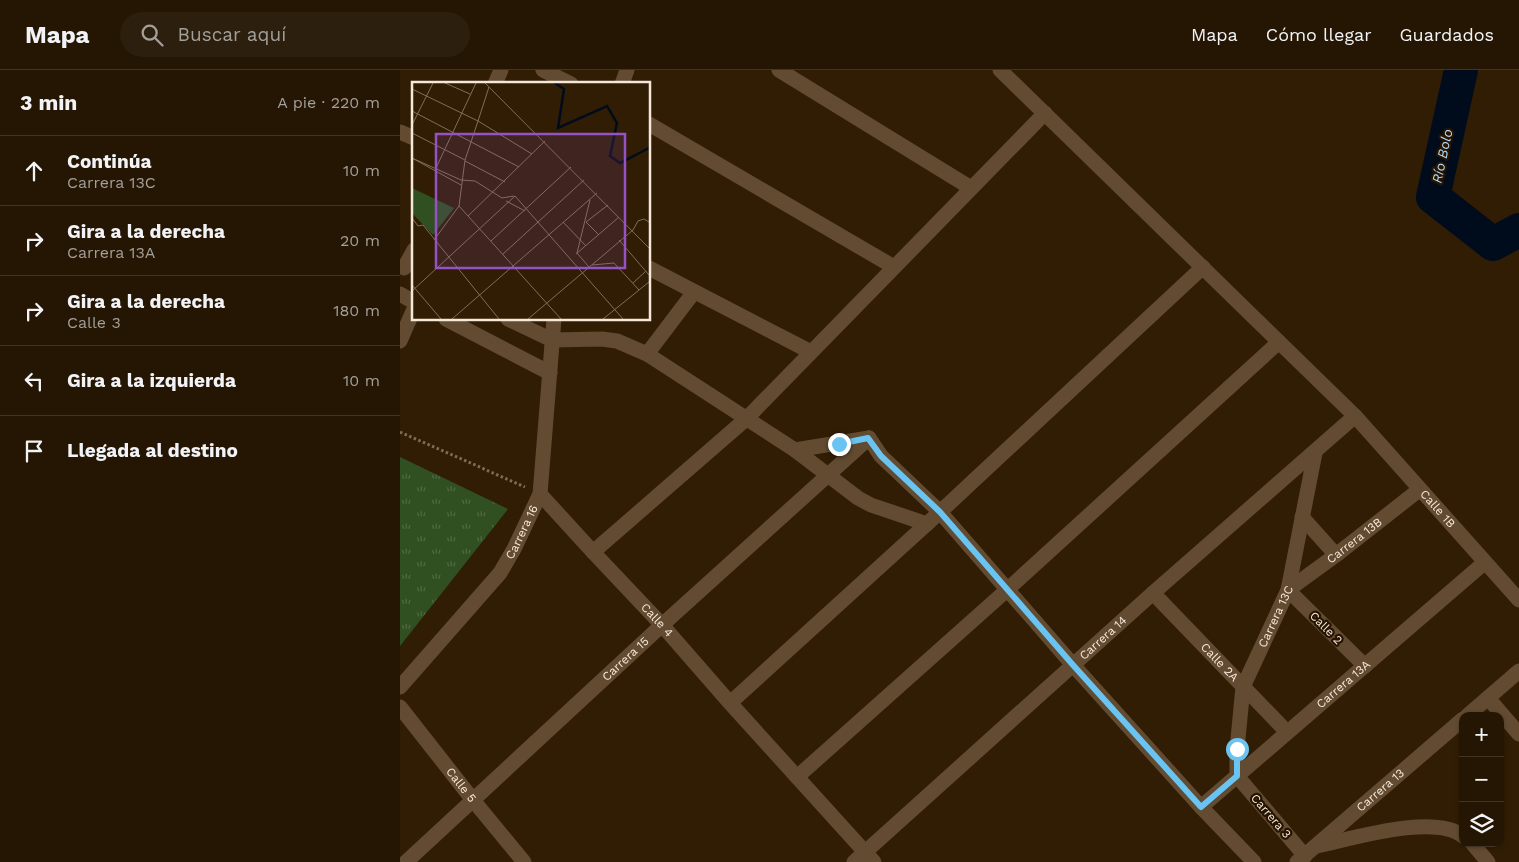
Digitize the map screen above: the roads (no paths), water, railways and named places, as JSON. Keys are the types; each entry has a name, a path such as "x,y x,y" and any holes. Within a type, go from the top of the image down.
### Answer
{"street":[{"path":"496,82 501,70"},
{"path":"543,70 568,82"},
{"path":"623,82 627,70"},
{"path":"779,70 971,188"},
{"name":"Calle 1B","path":"1000,70 1355,416 1484,563 1519,600"},
{"path":"593,552 746,419 1045,113"},
{"path":"650,125 894,267"},
{"path":"400,132 412,137"},
{"path":"406,269 412,255"},
{"path":"730,703 940,512 1202,267"},
{"path":"650,269 811,352"},
{"path":"647,354 694,292"},
{"path":"400,294 412,301"},
{"path":"400,341 412,314"},
{"path":"448,320 550,373"},
{"path":"510,320 552,340 602,339 617,341 647,354 795,450 858,498 871,505 927,524"},
{"name":"Carrera 16","path":"400,687 500,573 514,549 540,494 554,320"},
{"path":"797,778 1279,342"},
{"name":"Carrera 14","path":"865,859 1073,665 1355,416"},
{"path":"795,450 868,438 881,456 940,512 1073,665 1201,807 1254,862"},
{"name":"Carrera 15","path":"406,862 662,625 868,438"},
{"name":"Carrera 13C","path":"1237,776 1237,749 1244,687 1288,590 1315,453"},
{"name":"Carrera 13B","path":"1288,590 1336,556 1419,490"},
{"name":"Calle 4","path":"540,494 662,625 797,778 865,859"},
{"path":"1302,517 1336,556"},
{"name":"Carrera 13A","path":"1201,807 1484,563"},
{"name":"Calle 2","path":"1288,590 1365,666"},
{"name":"Calle 2A","path":"1153,593 1287,732"},
{"path":"1472,712 1519,671"},
{"path":"1488,698 1519,734"},
{"name":"Calle 5","path":"400,707 524,862"},
{"name":"Carrera 13","path":"1306,854 1459,722"},
{"name":"Carrera 3","path":"1237,776 1306,854"},
{"path":"1306,854 1405,828 1442,828 1459,833"},
{"path":"1475,847 1488,862"}],"waterway":[{"name":"Río Bolo","path":"1461,70 1433,197 1493,244 1519,230"}]}
